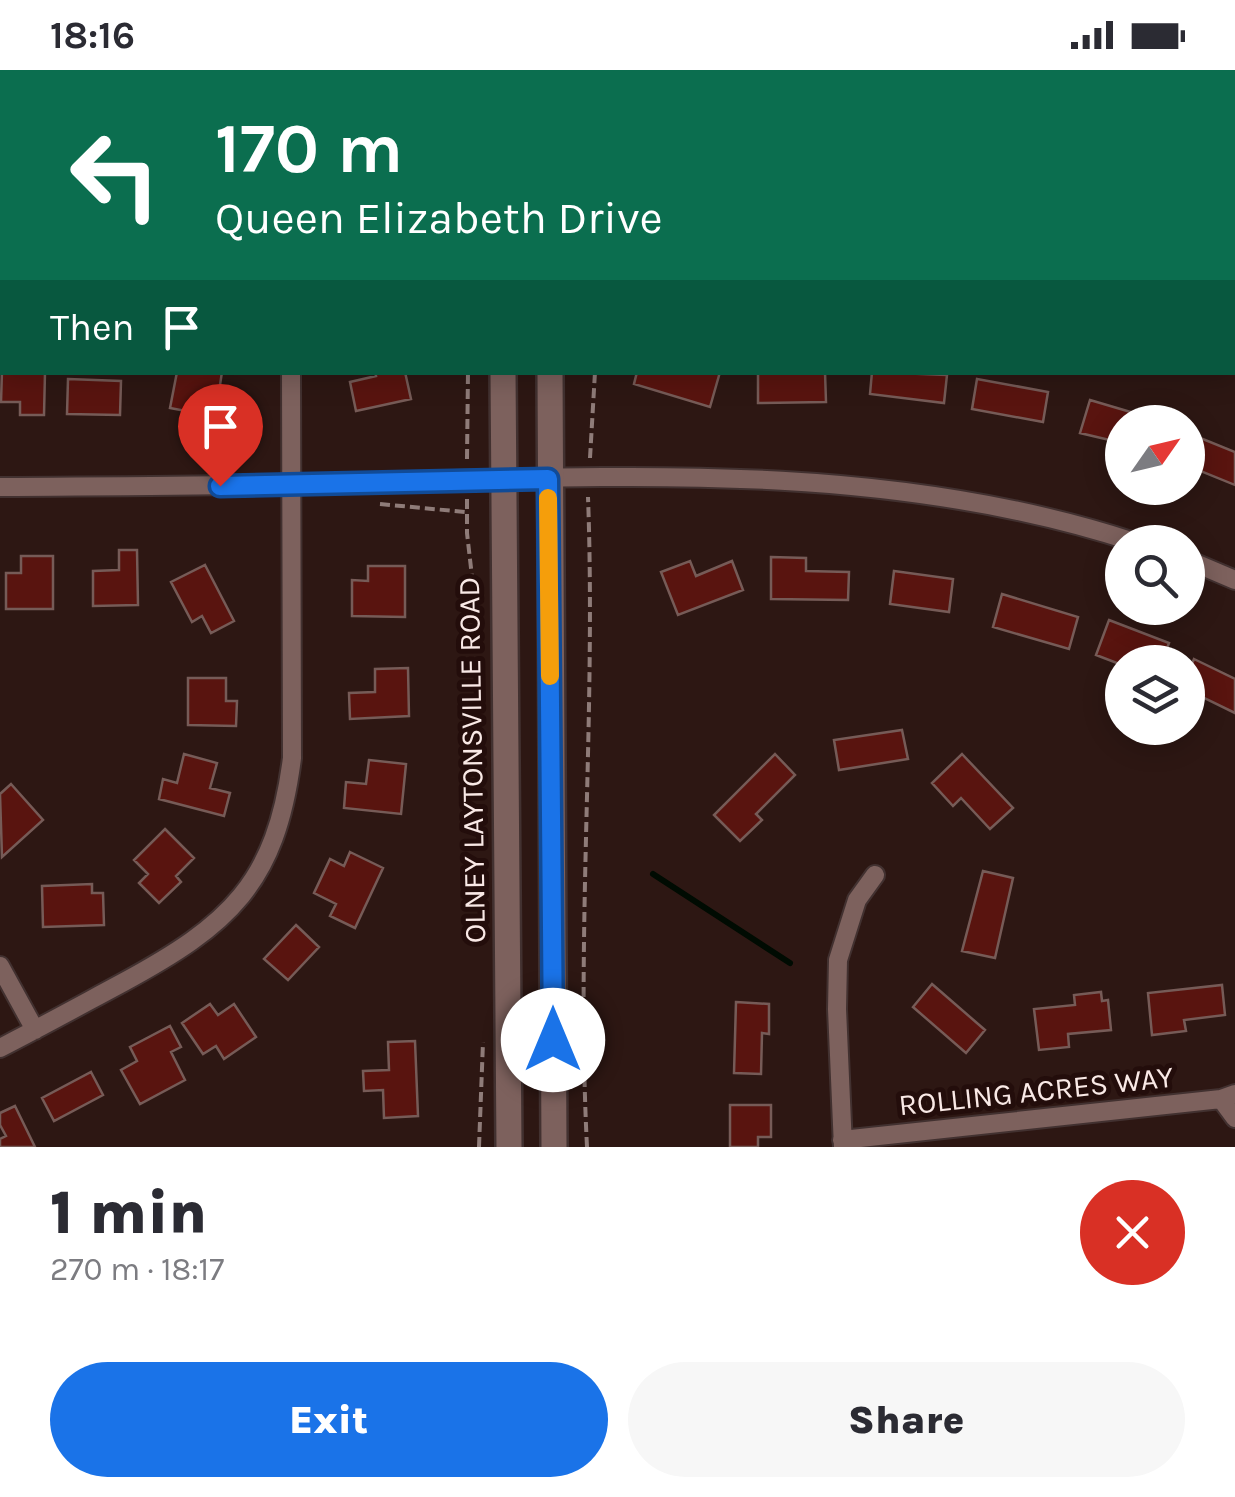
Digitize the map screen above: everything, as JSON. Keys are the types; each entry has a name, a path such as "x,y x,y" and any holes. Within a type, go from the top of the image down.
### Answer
{"main road":[{"name":"OLNEY LAYTONSVILLE ROAD","path":"503,375 508,1147"},
{"path":"550,375 554,1147"}],"street":[{"path":"0,1048 202,936 232,908 265,859 284,809 292,758 291,375"},
{"path":"0,488 502,478 748,479 865,486 993,505 1105,534"},
{"path":"1205,567 1235,580"},
{"path":"842,1144 838,960 857,900 874,875"},
{"path":"0,966 35,1030"},
{"path":"1228,1096 1235,1118"},
{"name":"ROLLING ACRES WAY","path":"842,1144 1228,1096"}],"path":[{"path":"468,375 466,533 479,638"},
{"path":"587,1147 587,479 595,375"},
{"path":"479,1147 480,1066 485,1027"}],"building":[{"path":"2,375 45,375 44,415 20,415 20,402 1,402"},
{"path":"176,375 222,375 220,385 229,387 223,418 170,408"},
{"path":"406,375 411,399 356,411 350,382"},
{"path":"636,375 719,375 710,407 634,384"},
{"path":"758,375 825,375 826,402 758,403"},
{"path":"872,375 947,375 944,403 870,394"},
{"path":"68,379 121,381 120,415 67,414"},
{"path":"977,379 1048,392 1043,422 972,409"},
{"path":"1090,400 1107,405 1105,439 1080,433"},
{"path":"1205,440 1235,452 1235,485 1205,473"},
{"path":"119,550 137,550 138,605 93,606 93,571 119,570"},
{"path":"21,556 53,556 53,609 6,609 6,573 21,573"},
{"path":"771,557 806,558 806,571 849,572 848,600 771,599"},
{"path":"690,561 696,576 732,561 743,590 678,615 661,572"},
{"path":"205,565 234,621 211,633 202,616 192,622 171,582"},
{"path":"368,566 405,566 405,617 352,616 352,580 368,581"},
{"path":"894,571 953,579 949,612 890,604"},
{"path":"1002,594 1078,617 1069,649 993,627"},
{"path":"1107,625 1122,625 1169,643 1105,645 1105,658 1096,655"},
{"path":"1205,664 1235,679 1235,713 1205,698"},
{"path":"408,668 409,716 350,719 349,693 375,692 375,669"},
{"path":"188,678 226,678 226,701 237,701 236,726 188,725"},
{"path":"902,730 908,759 839,770 834,740"},
{"path":"184,754 217,763 210,788 230,793 224,816 159,799 163,779 177,783"},
{"path":"775,754 795,775 756,814 762,820 740,841 714,815"},
{"path":"962,754 1013,808 990,829 961,798 953,806 932,783"},
{"path":"369,760 406,764 401,814 344,808 346,782 366,784"},
{"path":"11,784 43,820 2,857 0,794"},
{"path":"165,829 194,858 176,876 181,882 159,903 139,883 148,874 134,860"},
{"path":"350,852 383,868 355,928 330,916 336,904 314,893 330,859 344,866"},
{"path":"983,871 1013,878 995,958 962,951"},
{"path":"92,884 92,893 103,893 104,925 43,927 42,886"},
{"path":"296,925 319,947 288,980 264,959"},
{"path":"932,984 985,1030 966,1053 913,1007"},
{"path":"1222,985 1225,1015 1184,1020 1186,1031 1152,1035 1148,993"},
{"path":"1101,992 1102,1001 1108,1000 1111,1030 1068,1034 1069,1047 1039,1050 1034,1009 1075,1005 1074,995"},
{"path":"736,1002 769,1004 769,1034 762,1033 761,1074 734,1073"},
{"path":"210,1004 218,1015 234,1004 256,1037 224,1059 216,1046 203,1054 182,1023"},
{"path":"170,1026 181,1047 171,1052 185,1080 140,1104 121,1070 137,1061 130,1047"},
{"path":"415,1041 418,1116 384,1118 383,1090 364,1091 363,1071 389,1070 388,1042"},
{"path":"91,1072 103,1095 54,1121 42,1098"},
{"path":"730,1105 771,1105 771,1137 758,1137 758,1147 730,1147"},
{"path":"15,1106 35,1147 0,1147 0,1139 6,1136 0,1125 0,1113"}],"waterway":[{"path":"653,874 790,963"}],"slow traffic":[{"path":"548,498 550,676"}],"route":[{"path":"220,486 548,479 553,1040"}]}
